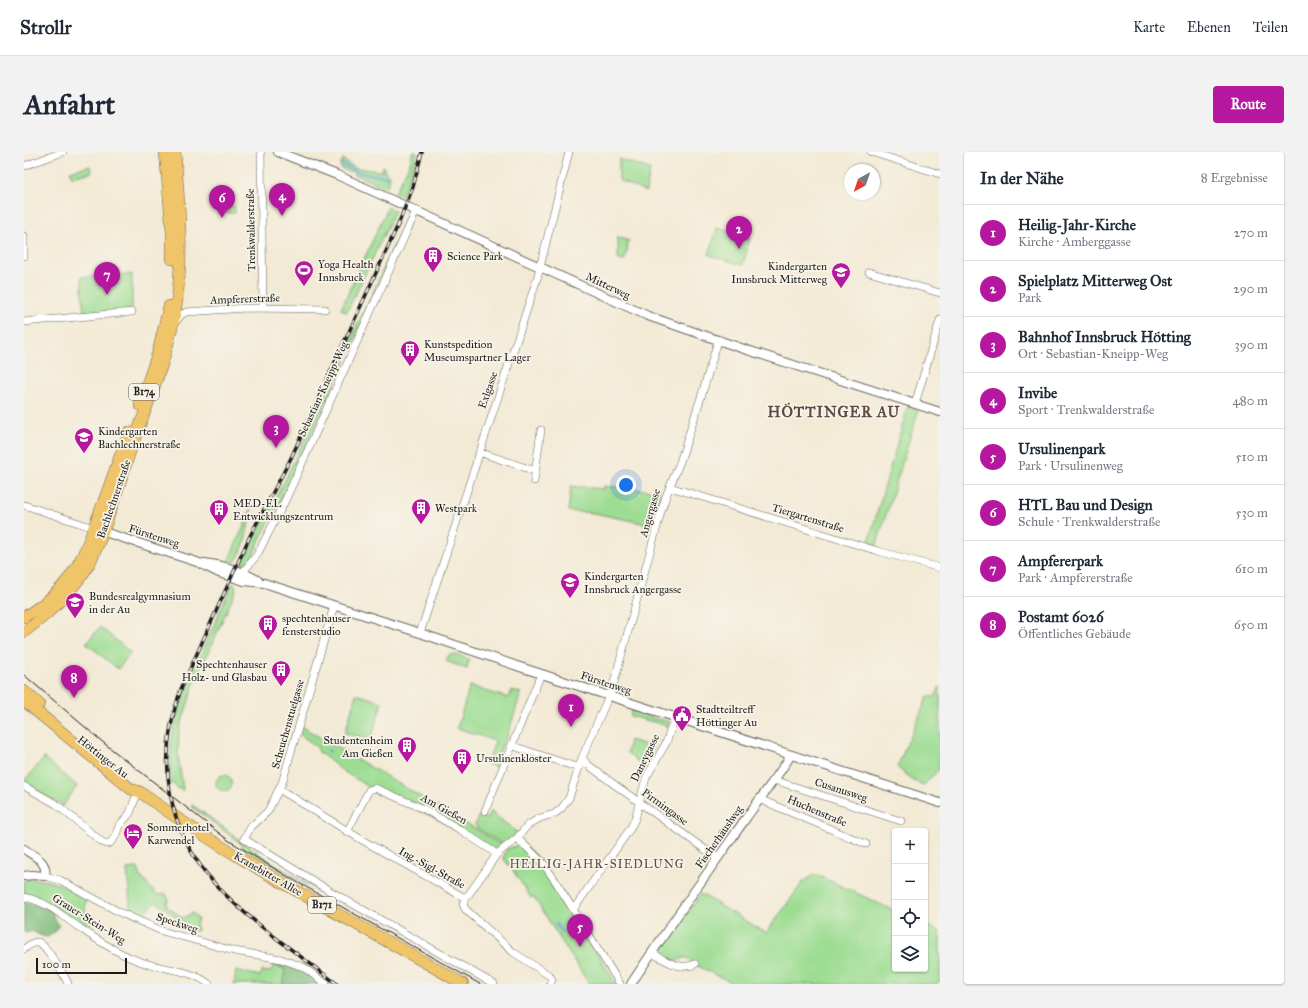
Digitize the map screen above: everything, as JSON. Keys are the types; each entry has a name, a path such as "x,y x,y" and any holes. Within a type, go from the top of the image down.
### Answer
{"main road":[{"name":"Bachlechnerstraße","path":"24,632 50,611 77,582 86,569 158,352 169,306 172,272 172,233 165,152"},
{"name":"Bachlechnerstraße","path":"24,617 49,599 68,581 98,530 133,443 163,362 172,327 178,290 179,201 175,152"},
{"name":"Höttinger Au","path":"24,691 76,736 136,783 140,792"},
{"name":"Höttinger Au","path":"24,701 131,789 140,792"},
{"name":"Kranebitter Allee","path":"140,792 196,831 234,855 463,984"}],"street":[{"path":"24,166 63,152"},
{"name":"Trenkwalderstraße","path":"261,152 263,308"},
{"name":"Mitterweg","path":"278,152 333,174 648,316 940,412"},
{"name":"Exlgasse","path":"420,633 533,290 570,152"},
{"path":"871,152 940,174"},
{"name":"Sebastian-Kneipp-Weg","path":"243,572 257,555 284,502 416,211"},
{"path":"24,236 24,256"},
{"path":"869,272 940,293"},
{"name":"Ampfererstraße","path":"172,327 181,315 186,312 263,308 325,309"},
{"path":"24,322 132,312"},
{"path":"915,404 940,320"},
{"name":"Angergasse","path":"497,854 517,838 528,826 540,818 554,814 567,803 582,758 610,695 660,518 680,462 717,344 720,340"},
{"path":"534,481 540,430"},
{"path":"479,452 535,471"},
{"name":"Tiergartenstraße","path":"670,487 878,551 940,568"},
{"name":"Fürstenweg","path":"24,505 198,562 224,566 243,572 264,583 940,803"},
{"name":"Fürstenweg","path":"198,562 219,573 244,581 264,583"},
{"name":"Scheuchenstuelgasse","path":"244,838 251,827 268,811 282,783 334,606"},
{"path":"485,811 541,674"},
{"name":"Daneygasse","path":"573,910 630,829 635,819 646,778 666,743 675,717"},
{"path":"512,746 579,768"},
{"name":"Fischerhäuslweg","path":"633,983 652,953 791,755"},
{"name":"Pirmingasse","path":"582,758 640,803 718,858"},
{"name":"Cusanusweg","path":"774,780 901,821"},
{"path":"24,786 56,804 102,842 107,844 110,844 115,837 140,792"},
{"name":"Am Gießen","path":"347,832 369,790 375,788 424,809 459,828 497,854"},
{"name":"Ing.-Sigl-Straße","path":"279,789 347,832 465,898 463,904 465,909 513,952 550,976 552,980 550,984"},
{"name":"Huchenstraße","path":"759,799 866,844"},
{"name":"Kranebitter Allee","path":"244,838 330,892 494,984"},
{"path":"517,838 543,863 620,984"},
{"path":"24,849 43,863 46,870 45,876"},
{"path":"465,898 497,854"},
{"name":"Speckweg","path":"24,876 45,876 60,880 121,913 162,931 234,951 281,959 303,967 326,984"},
{"name":"Grauer-Stein-Weg","path":"24,897 49,905 88,934 138,961 185,972 209,984"},
{"path":"24,949 35,942 38,942 54,960 68,984"},
{"path":"652,953 680,967 695,964"}],"green space":[{"path":"412,152 417,152 415,162 402,196 395,193 410,163"},
{"path":"343,159 355,168 382,171 383,166 389,176 389,184 385,188 354,175 355,173 341,168 340,165"},
{"path":"619,159 650,169 646,192 619,180"},
{"path":"90,166 92,172 72,177 70,171"},
{"path":"218,206 235,206 235,213 218,213"},
{"path":"388,207 395,211 347,312 341,309"},
{"path":"407,218 410,219 285,492 260,539 252,558 243,566 241,564 287,476"},
{"path":"717,228 750,238 743,265 709,255"},
{"path":"618,237 629,241 624,261 618,260"},
{"path":"132,274 132,312 84,316 81,277"},
{"path":"908,406 916,409 918,412 876,547 868,544"},
{"path":"571,486 604,489 604,486 658,491 660,497 652,525 594,513 568,511"},
{"path":"251,509 244,545 234,563 228,561 244,526"},
{"path":"232,584 235,585 236,590 194,684 179,731 178,756 183,789 182,791 171,783 170,771 171,744 176,717 189,681"},
{"path":"100,627 131,653 118,669 86,643"},
{"path":"453,654 469,659 467,669 446,661 448,656"},
{"path":"470,686 508,698 511,690 521,693 504,746 502,745 495,767 487,764 495,741 457,728"},
{"path":"940,686 940,768 924,785 913,781 897,767 928,696 935,697"},
{"path":"356,694 382,702 371,740 345,733"},
{"path":"632,710 656,719 669,721 668,727 667,728 665,725 630,716"},
{"path":"299,725 501,845 496,852 459,829 372,789 343,771 319,752 317,747 297,732"},
{"path":"630,740 653,747 642,764 627,753"},
{"path":"44,758 77,786 63,806 24,783 24,781"},
{"path":"221,775 227,775 232,780 230,789 227,791 221,791 216,786 216,780"},
{"path":"192,805 225,828 259,855 322,892 321,893 241,847 243,845 191,806"},
{"path":"490,811 518,833 512,839 503,844 477,828 475,824 479,815 487,819"},
{"path":"523,843 543,863 616,984 589,984 533,896 531,898 503,858 507,849"},
{"path":"138,868 141,877 157,895 166,894 169,900 167,901 167,906 183,918 193,913 198,919 196,925 197,931 192,931 186,924 156,902 145,913 144,919 131,915 127,869"},
{"path":"815,874 892,910 892,972 928,972 928,926 940,932 940,984 734,984 696,965 685,957 675,962 659,954 701,894 766,933 803,882"},
{"path":"33,879 62,885 87,899 85,910 89,930 24,895 24,880"},
{"path":"24,901 51,911 59,926 57,930 48,937 32,931 26,933 24,932"},
{"path":"273,961 300,969 322,984 283,984 285,969 273,965"},
{"path":"273,965 285,969 283,984 234,984 236,970 260,976 262,971 272,971"}],"waterway":[{"path":"342,164 359,173 387,177"},
{"path":"556,924 562,932"}],"tram line":[{"path":"24,675 105,744 228,840 290,878 480,984"}],"railway":[{"path":"337,984 243,912 215,884 198,862 185,840 176,816 170,791 168,766 169,741 173,715 181,689 250,536 291,458 398,225 413,187 422,152"}],"place":[{"name":"Invibe","path":"282,216"},
{"name":"HTL Bau und Design","path":"222,218"},
{"name":"Spielplatz Mitterweg Ost","path":"739,249"},
{"name":"Science Park","path":"433,273"},
{"name":"Yoga Health Innsbruck","path":"304,287"},
{"name":"Kindergarten Innsbruck Mitterweg","path":"841,289"},
{"name":"Ampfererpark","path":"107,295"},
{"name":"Kunstspedition Museumspartner Lager","path":"410,367"},
{"name":"Bahnhof Innsbruck Hötting","path":"276,448"},
{"name":"Kindergarten Bachlechnerstraße","path":"84,454"},
{"name":"Westpark","path":"421,525"},
{"name":"MED-EL Entwicklungszentrum","path":"219,526"},
{"name":"Kindergarten Innsbruck Angergasse","path":"570,599"},
{"name":"Bundesrealgymnasium in der Au","path":"75,619"},
{"name":"spechtenhauser fensterstudio","path":"268,641"},
{"name":"Spechtenhauser Holz- und Glasbau","path":"281,687"},
{"name":"Postamt 6026","path":"74,698"},
{"name":"Heilig-Jahr-Kirche","path":"571,727"},
{"name":"Stadtteiltreff Höttinger Au","path":"682,732"},
{"name":"Studentenheim Am Gießen","path":"407,763"},
{"name":"Ursulinenkloster","path":"462,775"},
{"name":"Sommerhotel Karwendel","path":"133,850"},
{"name":"Ursulinenpark","path":"580,947"}],"district":[{"name":"HÖTTINGER AU","path":"834,412"},
{"name":"HEILIG-JAHR-SIEDLUNG","path":"597,864"}]}
